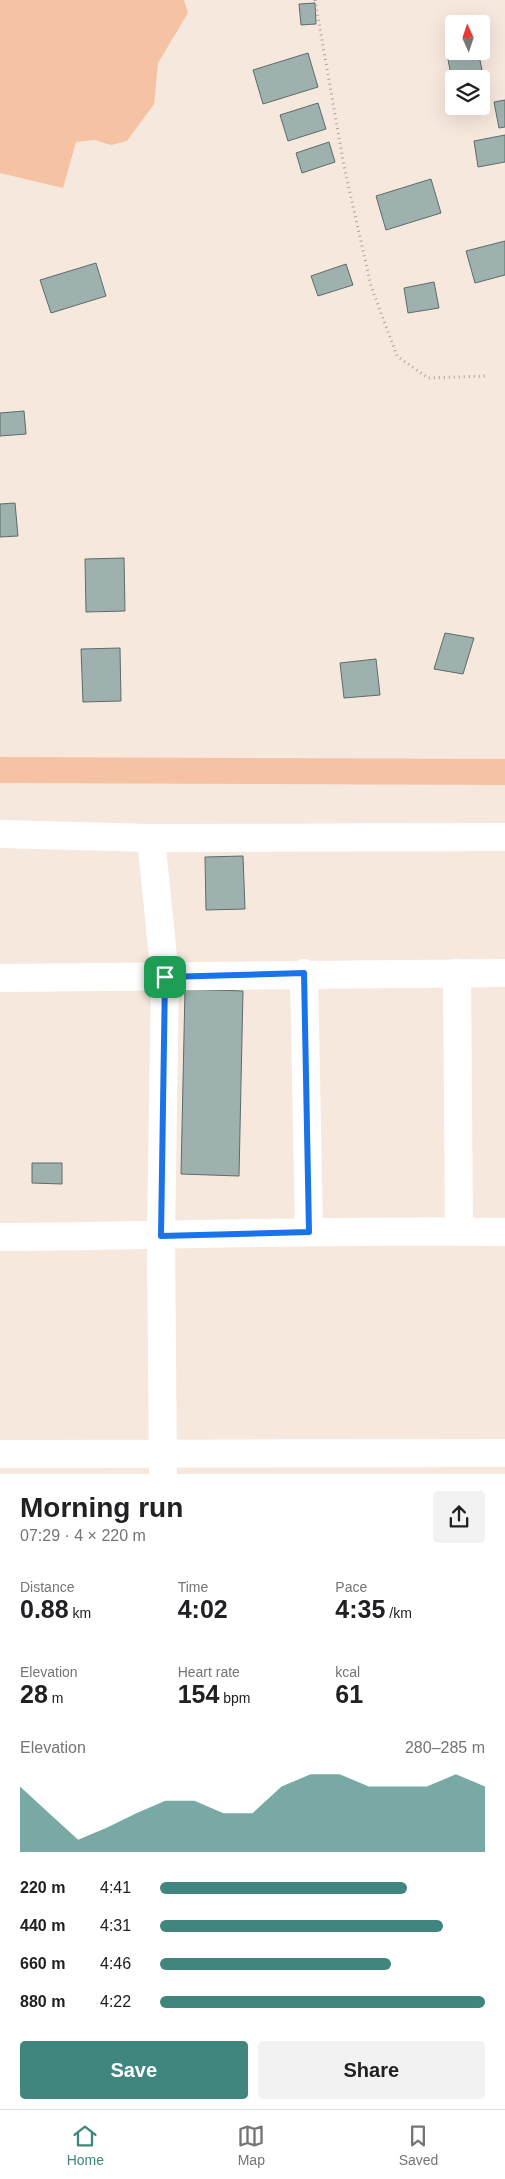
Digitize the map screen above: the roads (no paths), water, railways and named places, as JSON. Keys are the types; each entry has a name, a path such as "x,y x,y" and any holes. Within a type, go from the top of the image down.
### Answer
{"street":[{"path":"0,834 151,838 505,837"},
{"path":"151,838 165,977 161,1236 163,1464"},
{"path":"304,973 309,1232"},
{"path":"0,978 165,977 304,973 505,973"},
{"path":"457,973 459,1231"},
{"path":"0,1237 161,1236 309,1232 505,1232"},
{"path":"0,1454 163,1464 505,1454"}],"waterway":[{"path":"0,770 505,772"}]}
